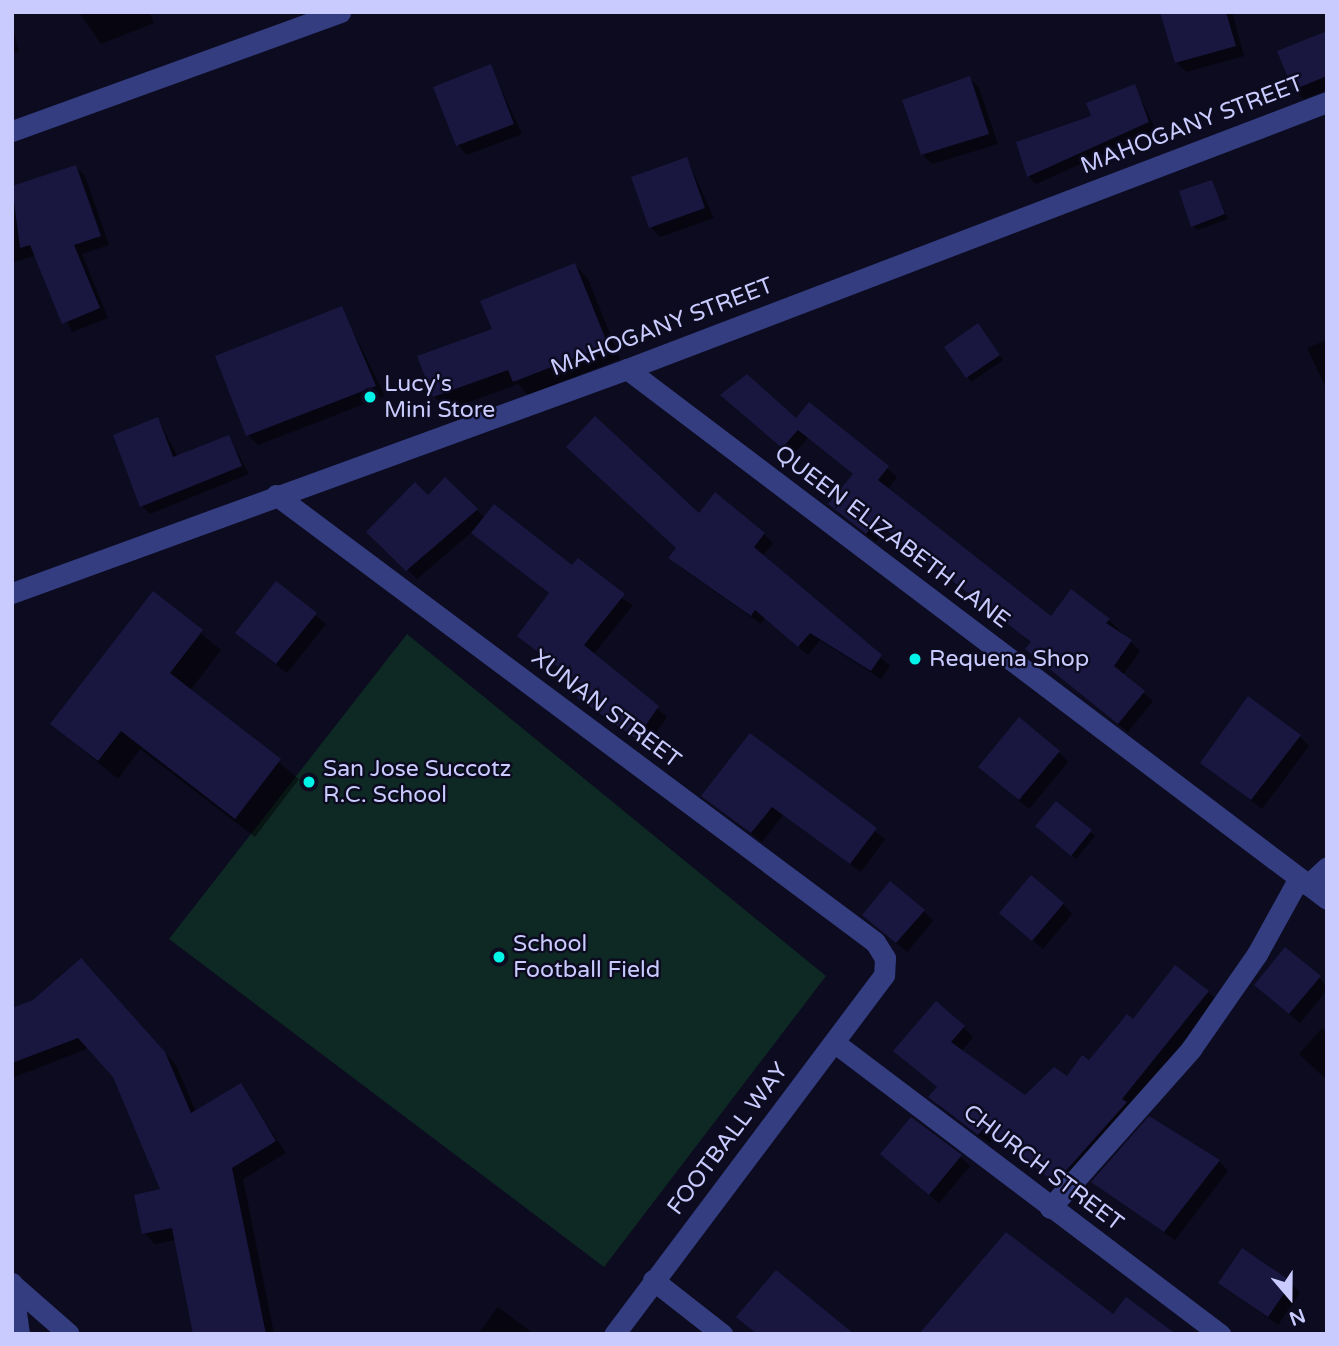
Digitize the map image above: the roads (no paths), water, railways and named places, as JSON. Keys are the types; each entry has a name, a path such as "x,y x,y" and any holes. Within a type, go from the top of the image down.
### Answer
{"street":[{"path":"12,131 340,12"},
{"name":"MAHOGANY STREET","path":"12,593 627,369 1327,102"},
{"name":"QUEEN ELIZABETH LANE","path":"627,369 1327,900"},
{"name":"XUNAN STREET","path":"276,495 875,942 885,958 884,975"},
{"path":"1050,1208 1191,1049 1303,882 1327,867"},
{"name":"FOOTBALL WAY","path":"614,1334 884,975"},
{"name":"CHURCH STREET","path":"835,1043 1220,1334"},
{"path":"653,1280 722,1334"},
{"path":"13,1284 19,1334"},
{"path":"13,1284 69,1334"}],"place":[{"name":"Lucy's Mini Store","path":"370,397"},
{"name":"Requena Shop","path":"915,659"},
{"name":"San Jose Succotz R.C. School","path":"309,782"},
{"name":"School Football Field","path":"499,957"}]}
